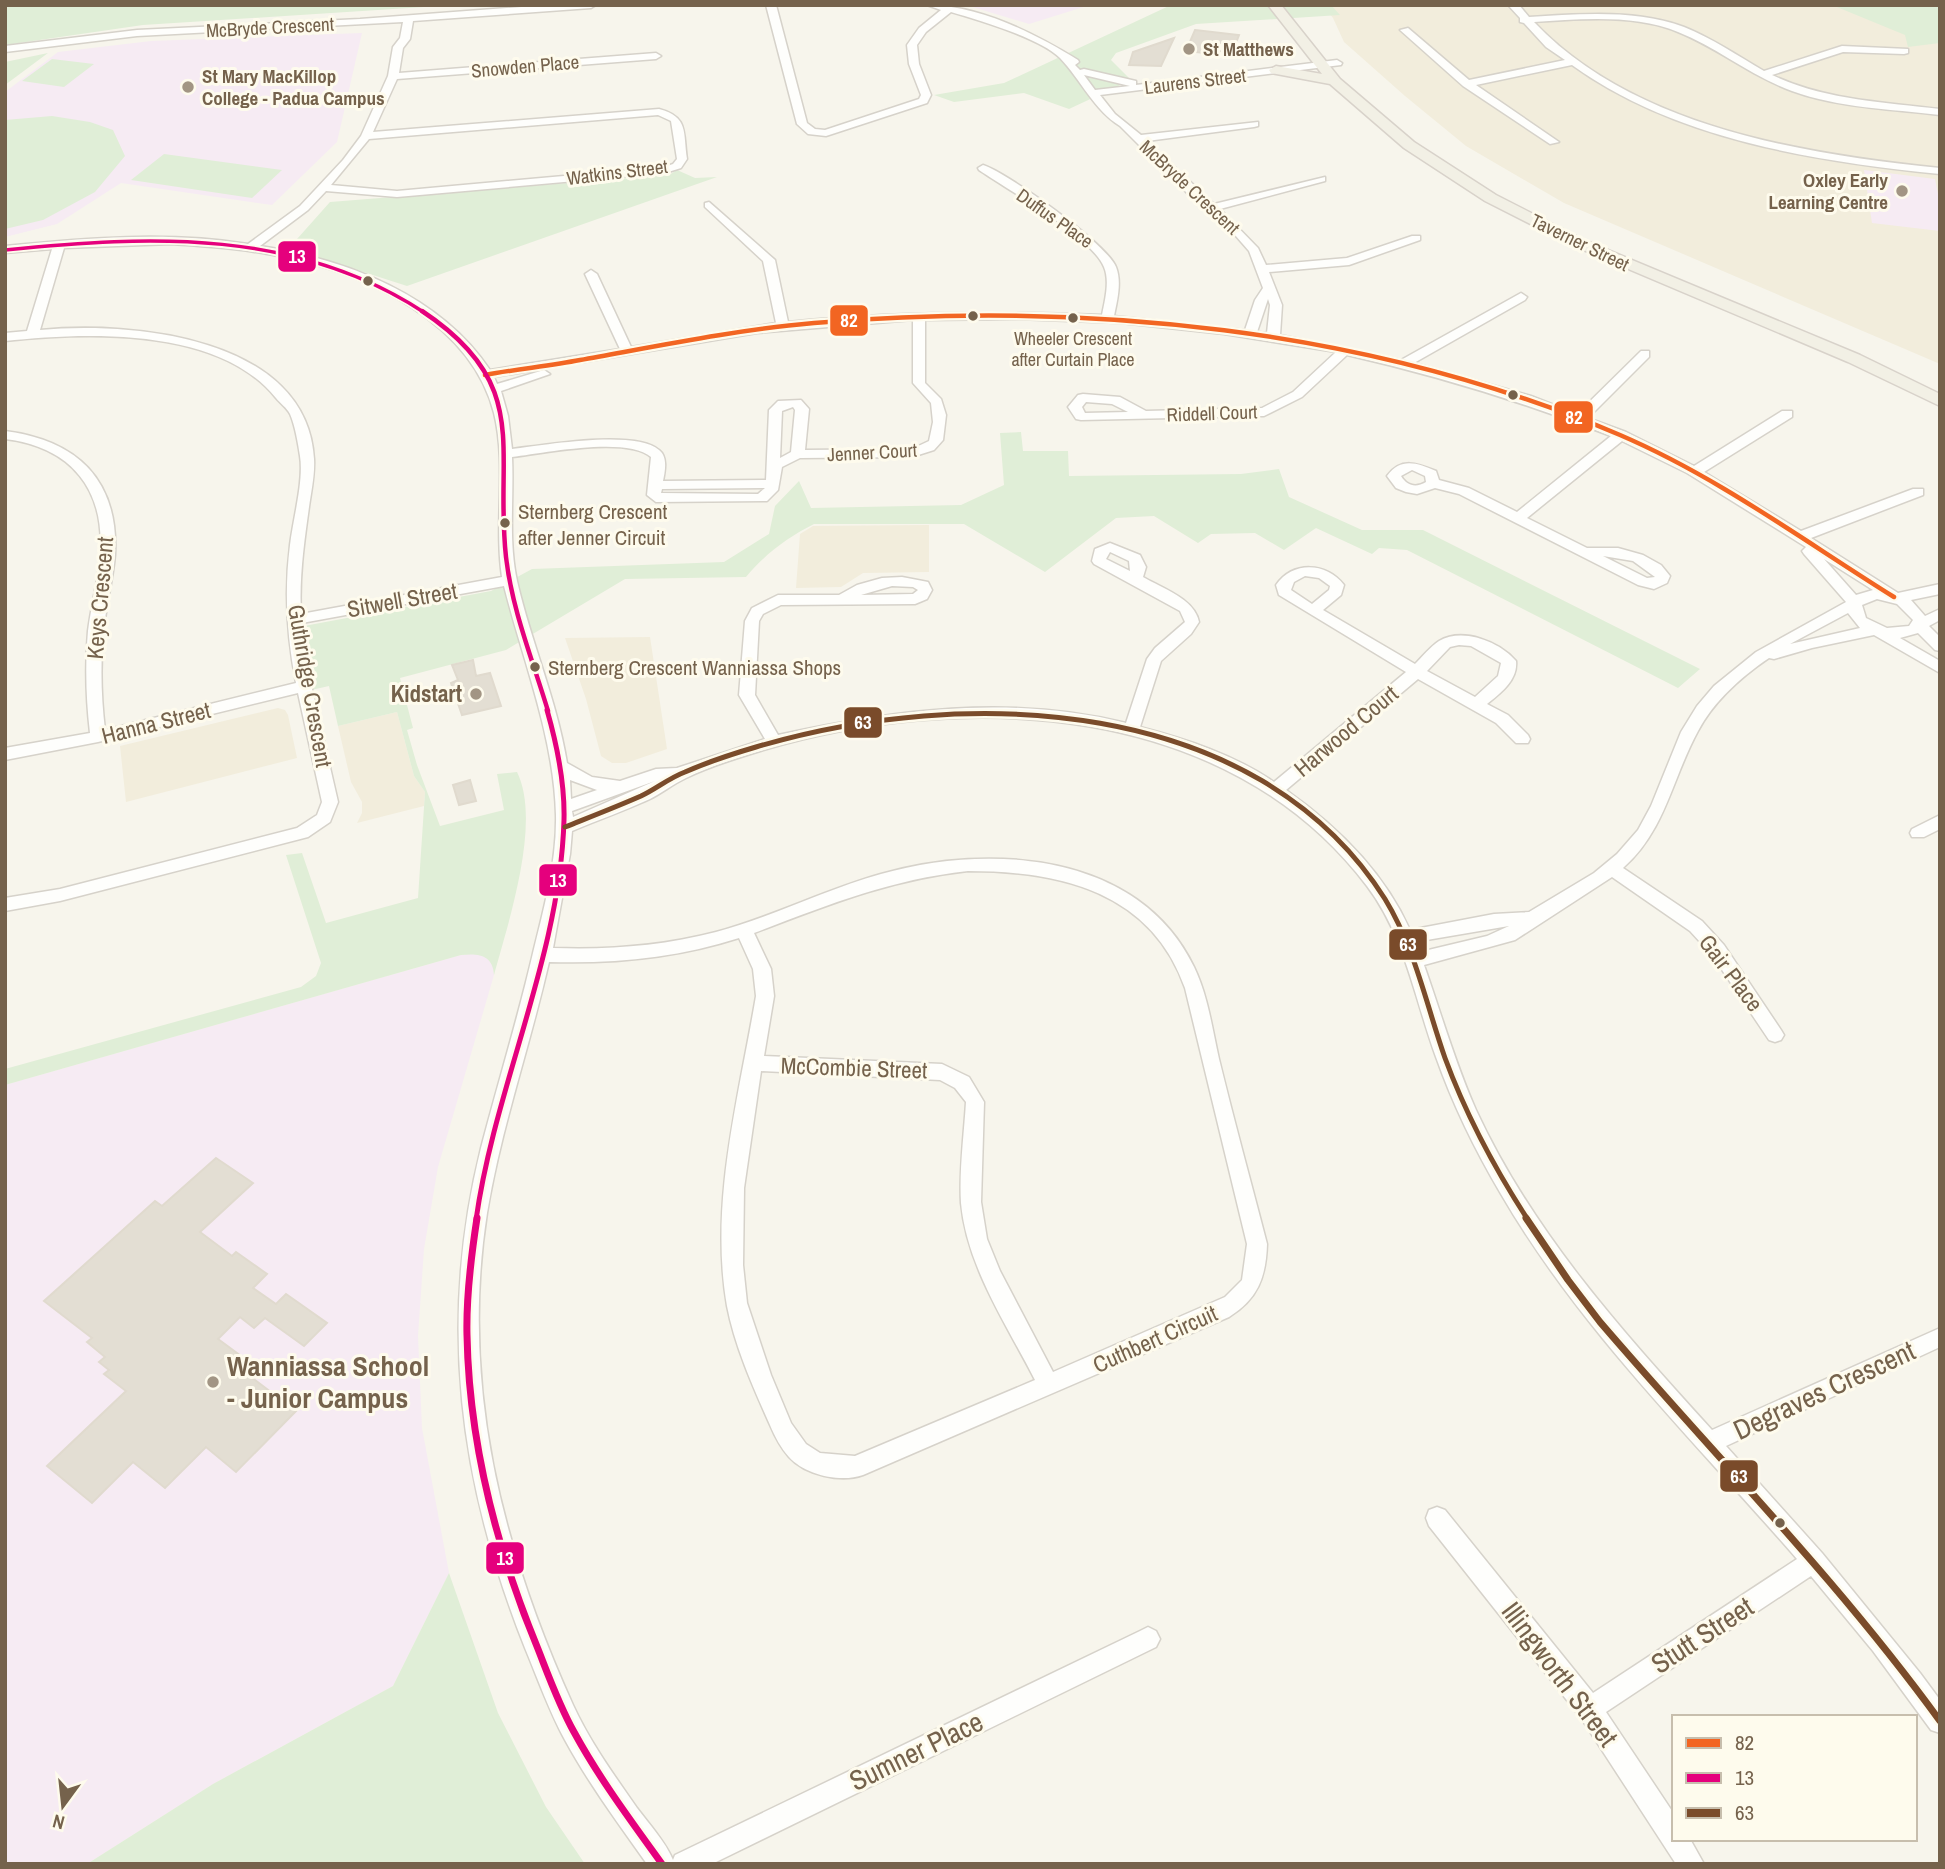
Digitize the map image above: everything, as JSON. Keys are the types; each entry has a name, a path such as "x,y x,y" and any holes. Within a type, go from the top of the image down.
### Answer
{"main road":[{"name":"Taverner Street","path":"1276,8 1315,63 1396,135 1522,214 1626,265 1831,348 1940,401"},
{"name":"Taverner Street","path":"1293,8 1311,35 1378,103 1464,166 1533,206 1630,254 1838,337 1940,385"},
{"path":"1275,68 1291,54 1294,36"},
{"path":"1275,68 1332,80"}],"street":[{"name":"McBryde Crescent","path":"5,51 32,45 137,33 392,25 408,19 591,5"},
{"path":"771,5 802,124 812,132 826,134 923,101 926,95 911,54 911,42 919,31 948,9"},
{"name":"McBryde Crescent","path":"932,5 1017,32 1068,60 1084,72 1111,116 1124,124"},
{"path":"1513,5 1523,20 1571,62 1628,95 1698,123 1800,151 1871,164 1940,171"},
{"path":"1523,20 1572,18 1666,25 1686,32 1764,74 1815,94 1940,112"},
{"path":"250,248 290,221 304,208 324,188 366,136 379,113 393,76 395,44 405,39 408,19"},
{"path":"1405,30 1467,84 1554,142"},
{"path":"1764,74 1842,49 1904,51"},
{"name":"Snowden Place","path":"393,76 656,55"},
{"name":"McBryde Crescent","path":"1068,60 1115,107 1124,124 1138,139 1240,233 1254,250 1276,306 1273,338"},
{"name":"Laurens Street","path":"1097,91 1335,61"},
{"path":"1467,84 1571,62"},
{"path":"1084,72 1137,86"},
{"path":"1115,107 1122,95 1137,86"},
{"name":"Watkins Street","path":"324,188 377,193 410,192 665,170 677,166 682,159 676,121 659,112 366,136"},
{"path":"1138,139 1254,124"},
{"name":"Duffus Place","path":"983,168 1099,249 1110,264 1113,276 1107,319"},
{"path":"1212,208 1321,179"},
{"path":"709,205 769,260 782,327"},
{"path":"269,251 290,221"},
{"path":"1263,269 1349,261 1416,238"},
{"path":"5,250 59,244 172,241 250,248 320,263 365,278 424,310 471,352 494,389 503,426 505,527 510,580 550,710 562,767 565,827 555,903 485,1168 470,1247 467,1334 475,1418 489,1506 531,1635 578,1739 596,1771 662,1864"},
{"path":"32,334 59,244"},
{"path":"591,274 627,351"},
{"path":"1250,335 1261,300 1268,290"},
{"path":"1402,364 1521,297"},
{"path":"485,375 782,327 919,316 1013,315 1107,319 1273,338 1344,351 1511,394 1621,435 1694,471 1914,610 1919,625 1940,646"},
{"name":"Jenner Court","path":"772,478 781,460 798,454 912,453 935,443 939,435 938,406 934,397 919,383 919,316"},
{"name":"Guthridge Crescent","path":"5,337 93,330 131,332 188,342 240,363 265,378 285,397 297,419 307,457 294,566 294,620 330,803 324,818 312,828 60,895 5,905"},
{"name":"Riddell Court","path":"1143,415 1264,412 1283,405 1312,385 1344,351"},
{"path":"1580,418 1645,354"},
{"path":"494,389 583,360"},
{"name":"Jenner Court","path":"505,454 582,445 645,446 657,455 654,495 661,499 762,498 771,490 776,410 783,404 796,403 802,409 798,454"},
{"path":"1694,471 1787,414"},
{"name":"Keys Crescent","path":"5,435 32,438 52,444 67,453 83,469 97,492 105,517 107,561 96,629 93,682 98,737"},
{"path":"1518,518 1621,435"},
{"path":"1433,483 1464,491 1587,552"},
{"path":"1797,538 1918,492"},
{"path":"1797,538 1855,604 1858,618 1940,668"},
{"path":"1132,729 1152,665 1160,652 1188,630 1192,622 1185,608 1135,579"},
{"name":"Sitwell Street","path":"294,620 510,580"},
{"path":"1416,960 1509,935 1531,918 1574,897 1612,869 1635,846 1653,821 1689,733 1714,697 1734,677 1780,642 1870,595 1894,597 1940,589"},
{"path":"774,741 747,695 752,621 757,611 778,600 844,598"},
{"name":"Harwood Court","path":"1313,611 1502,719 1522,739"},
{"path":"1764,656 1810,643 1877,631 1903,634 1940,614"},
{"name":"Harwood Court","path":"1275,790 1416,672 1445,644 1459,639 1474,641 1505,656 1511,668 1509,676 1476,705"},
{"name":"Hanna Street","path":"5,754 98,737 306,686"},
{"path":"565,807 656,775 680,773 774,741 830,727 887,717 971,711 1029,713 1132,729 1170,739 1224,761 1275,790 1315,819 1342,844 1374,882 1416,960 1458,1089 1510,1194 1556,1264 1611,1335 1932,1695 1940,1721"},
{"path":"562,767 574,777 590,784 629,785"},
{"path":"565,827 654,790 680,773"},
{"path":"1918,833 1940,821"},
{"name":"Cuthbert Circuit","path":"541,955 625,956 673,950 744,930 883,879 927,869 972,864 1038,868 1076,876 1107,887 1147,915 1169,939 1192,984 1257,1244 1256,1271 1250,1288 1238,1301 855,1467 830,1468 806,1459 788,1442 750,1351 737,1302 732,1253 734,1192 765,996 762,969 744,930"},
{"name":"Gair Place","path":"1612,869 1696,926 1718,950 1776,1035"},
{"path":"1406,937 1494,921 1531,918"},
{"name":"McCombie Street","path":"755,1063 942,1072 961,1079 970,1089 975,1101 971,1202 977,1239 991,1274 1049,1385"},
{"name":"Degraves Crescent","path":"1709,1443 1940,1336"},
{"name":"Illingworth Street","path":"1437,1518 1590,1709 1672,1835"},
{"name":"Stutt Street","path":"1590,1709 1814,1561"},
{"name":"Sumner Place","path":"684,1864 1148,1639"},
{"name":"Illingworth Street","path":"1676,1841 1691,1864"}],"shaded area":[{"path":"966,5 1090,5 1029,24"},
{"path":"1323,5 1940,5 1940,364 1564,203 1466,146 1344,42 1333,18"},
{"path":"362,33 337,142 272,205 121,183 57,224 5,237 5,92 58,52 151,41"},
{"name":"Oxley Early Learning Centre","path":"1864,170 1935,179 1940,204 1940,231 1872,223"},
{"path":"929,525 929,572 863,573 841,587 796,588 800,534 813,526"},
{"path":"650,637 667,749 626,763 612,763 601,756 586,699 565,638"},
{"path":"278,708 285,710 288,715 297,758 126,802 120,746"},
{"path":"397,712 414,776 425,792 424,806 357,823 362,813 362,802 351,782 338,726"},
{"name":"Wanniassa School - Junior Campus","path":"475,953 487,957 493,965 494,975 438,1167 424,1249 418,1336 422,1428 449,1573 393,1686 213,1784 87,1864 5,1864 5,1085"}],"green space":[{"path":"5,5 455,5 143,25 5,45"},
{"path":"1171,5 1331,5 1340,15 1196,24 1116,53 1111,60 1131,80 1069,109 1024,93 954,102 934,95 1004,83"},
{"path":"1832,5 1940,5 1940,43 1908,47 1905,35"},
{"path":"48,53 5,85 5,62"},
{"path":"52,59 94,64 64,87 22,81"},
{"path":"52,116 90,122 113,130 125,156 95,192 43,220 5,229 5,120"},
{"path":"164,154 282,170 252,198 131,180"},
{"path":"677,170 695,178 717,177 407,286 289,248 330,202 669,175"},
{"path":"1021,432 1023,451 1068,451 1069,476 1241,474 1279,469 1289,497 1362,530 1423,530 1700,669 1678,688 1407,550 1379,548 1372,554 1316,528 1284,550 1255,533 1211,534 1198,543 1154,516 1116,518 1045,572 964,524 814,524 777,547 746,577 625,579 506,650 400,678 413,728 407,730 440,826 504,810 497,774 517,772 524,793 526,818 520,873 494,975 488,959 474,954 461,955 5,1085 5,1069 301,987 316,976 321,963 286,855 302,853 326,923 418,898 425,792 414,776 397,712 338,726 329,686 311,690 304,626 491,591 532,569 724,562 769,534 775,506 799,481 811,508 961,505 1004,485 1000,433"},
{"path":"449,1573 498,1713 546,1807 585,1864 87,1864 213,1784 393,1686"}],"building":[{"path":"1195,30 1239,35 1231,56 1186,51"},
{"path":"1174,38 1161,66 1129,65 1133,52"},
{"name":"Kidstart","path":"473,660 476,676 490,673 501,706 462,715 451,683 458,680 452,665"},
{"path":"470,780 476,801 459,805 453,785"},
{"name":"Wanniassa School - Junior Campus","path":"216,1158 253,1183 200,1232 232,1256 236,1252 267,1274 253,1288 276,1304 286,1294 327,1323 304,1346 265,1318 254,1328 240,1317 218,1339 245,1359 238,1367 296,1411 236,1472 206,1447 165,1488 133,1462 92,1503 47,1466 126,1391 104,1374 109,1370 99,1362 105,1357 87,1342 92,1338 44,1301 155,1201 162,1206"}],"transit line":[{"name":"13","path":"5,250 115,241 172,241 286,253 340,268 391,291 446,328 478,362 495,393 505,439 506,557 519,614 557,748 564,818 562,854 552,914 490,1151 478,1211 469,1272 469,1377 490,1504 501,1546 529,1627 571,1726 595,1768 662,1864"},
{"name":"82","path":"485,375 757,330 914,316 1017,315 1121,320 1224,330 1328,347 1429,370 1526,399 1620,435 1726,490 1894,597"},
{"name":"63","path":"565,827 653,790 686,771 754,748 854,724 935,714 1018,713 1100,722 1179,742 1252,775 1318,821 1373,881 1387,902 1408,945 1455,1084 1479,1136 1537,1235 1568,1280 1618,1342 1850,1604 1940,1721"}],"place":[{"name":"St Matthews","path":"1189,49"},
{"name":"St Mary MacKillop College - Padua Campus","path":"188,87"},
{"name":"Oxley Early Learning Centre","path":"1902,191"},
{"name":"Wheeler Crescent after Curtain Place","path":"1073,318"},
{"name":"Sternberg Crescent after Jenner Circuit","path":"505,523"},
{"name":"Sternberg Crescent Wanniassa Shops","path":"535,667"},
{"name":"Kidstart","path":"476,694"},
{"name":"Wanniassa School - Junior Campus","path":"213,1382"}]}
